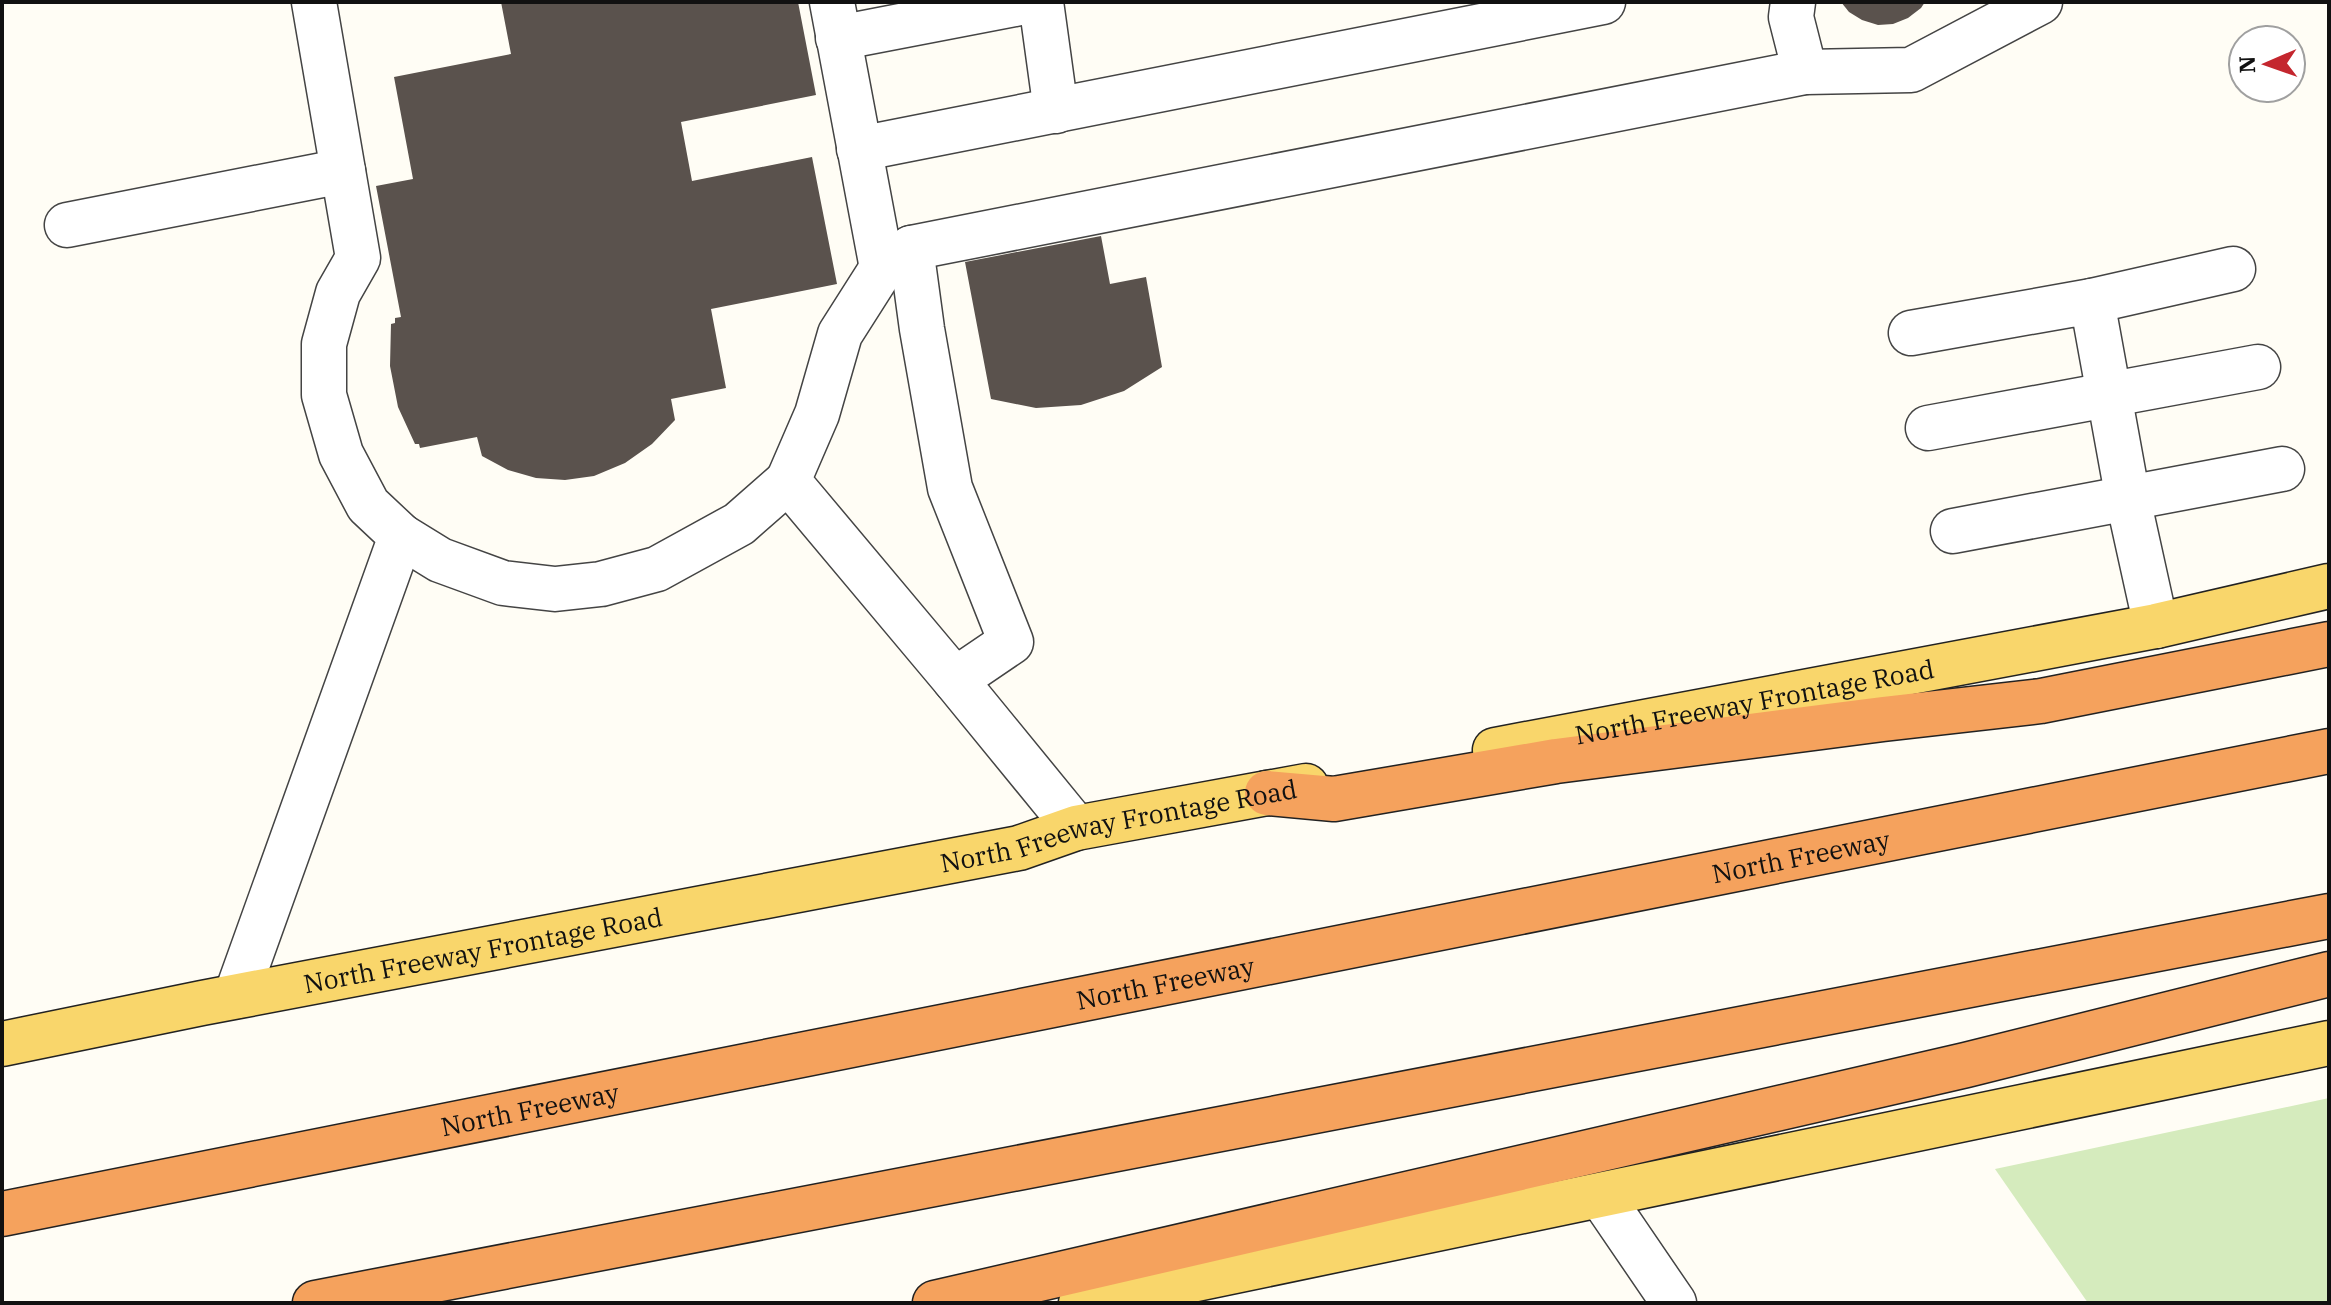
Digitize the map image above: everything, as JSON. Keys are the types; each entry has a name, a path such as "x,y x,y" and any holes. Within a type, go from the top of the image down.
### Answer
{"highway":[{"path":"1267,793 1334,799 1556,761 2041,701 2329,644"},
{"name":"North Freeway","path":"2,1214 2329,751"},
{"path":"315,1303 2329,916"},
{"path":"935,1303 1966,1065 2329,974"}],"main road":[{"name":"North Freeway Frontage Road","path":"2,1042 1019,848 1076,828 2156,626 2329,586"},
{"path":"1081,1303 2329,1043"}],"lane":[{"path":"314,2 358,258 338,293 324,344 324,395 341,454 368,505 401,536 440,560 503,583 555,589 601,584 657,569 739,524 788,481 817,414 840,334 897,258 1805,72 1911,70 2040,2"},
{"path":"955,680 1011,642 950,488 922,329 859,149 835,20 1025,2"},
{"path":"1041,2 1056,111"},
{"path":"859,149 1603,2"},
{"path":"1793,2 1791,17 1805,72"},
{"path":"67,225 343,171"},
{"path":"1911,333 2092,301 2233,269"},
{"path":"2092,301 2128,499 2156,626"},
{"path":"1928,428 2258,367"},
{"path":"1953,531 2282,469"},
{"path":"788,481 1076,828"},
{"path":"236,996 401,536"},
{"path":"1601,1196 1674,1303"}],"green space":[{"path":"2329,1098 2329,1303 2088,1303 1995,1169"}],"building":[{"path":"501,2 798,2 816,95 681,122 692,181 812,157 837,284 711,309 726,388 671,399 675,420 652,444 625,463 594,476 565,480 536,478 508,470 482,456 477,437 420,448 419,444 415,444 398,407 390,366 391,324 395,323 395,318 401,317 376,186 413,179 394,77 511,54"},
{"path":"1841,2 1925,2 1908,18 1893,24 1878,25 1849,12"},
{"path":"1101,236 1110,284 1146,277 1162,367 1124,391 1081,405 1036,408 991,399 965,262"}]}
